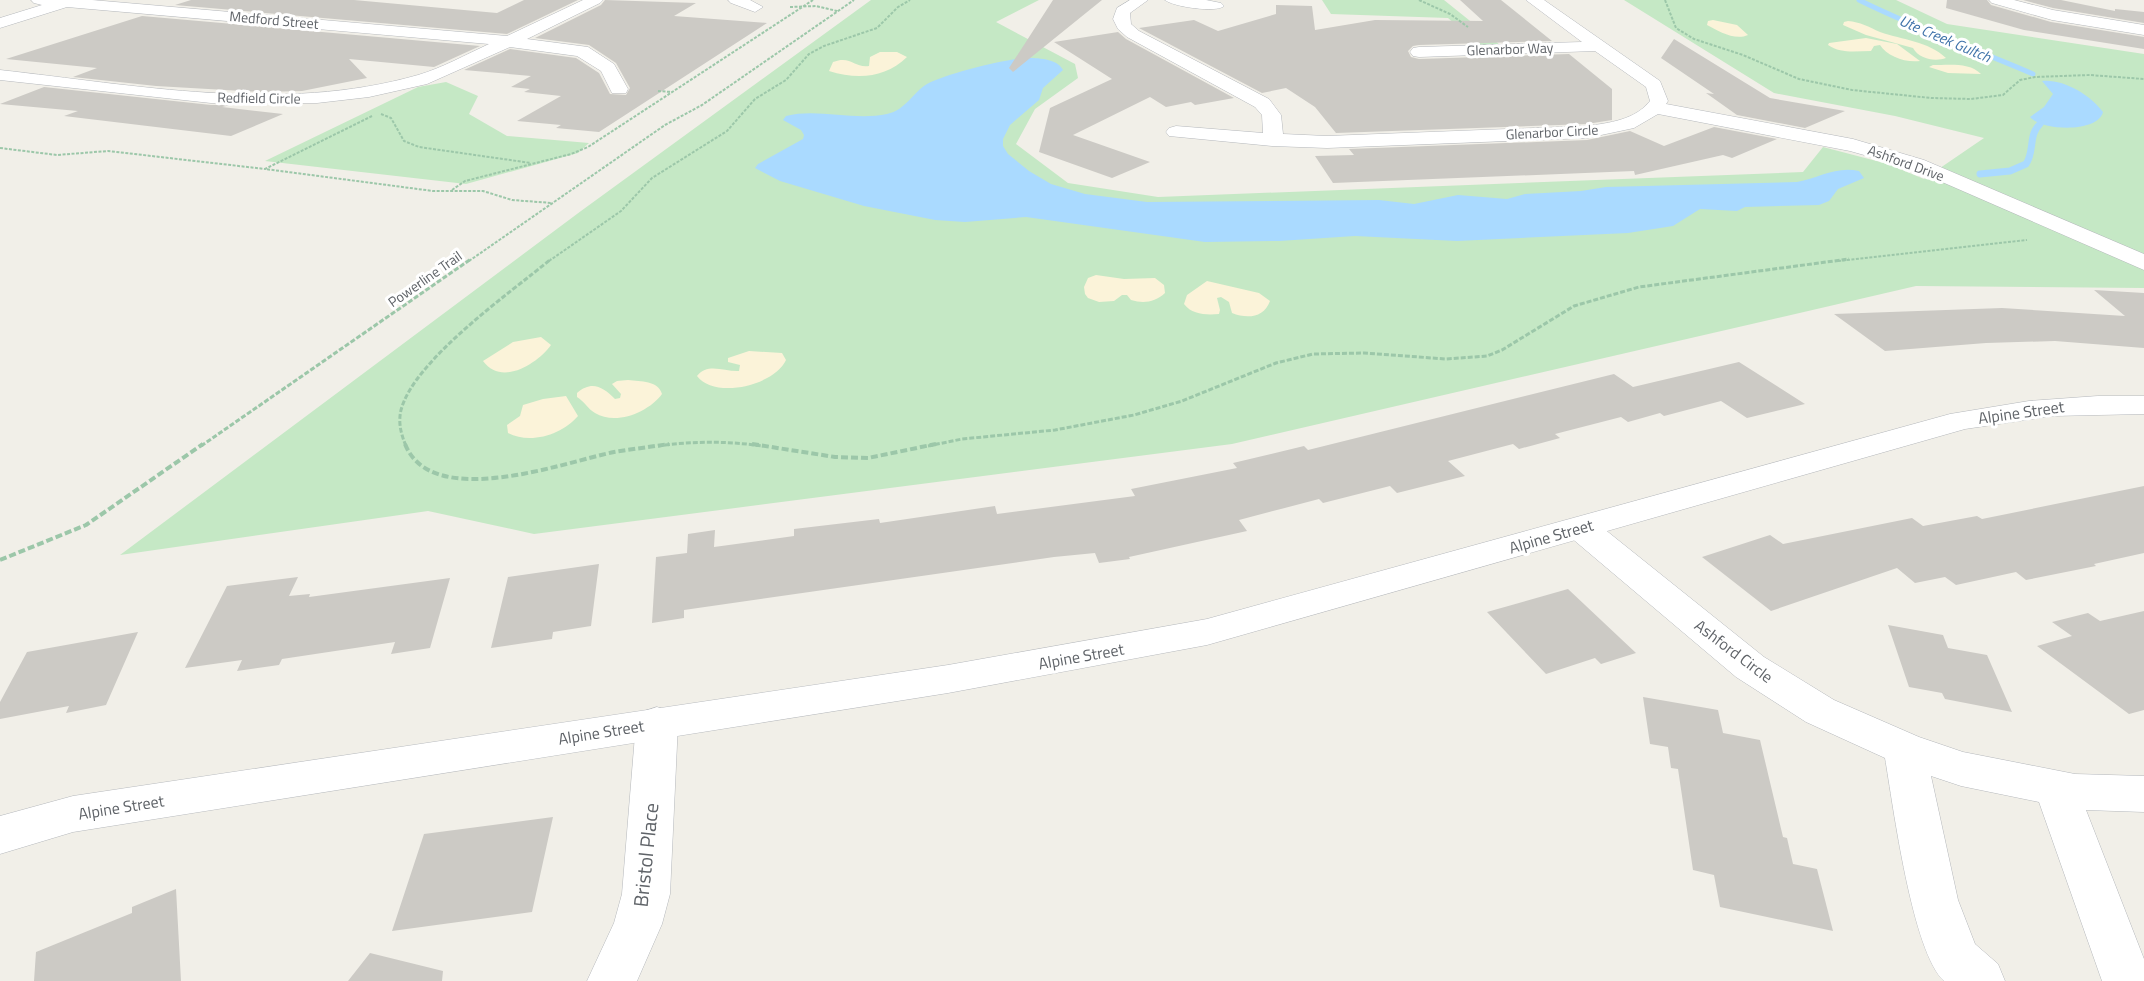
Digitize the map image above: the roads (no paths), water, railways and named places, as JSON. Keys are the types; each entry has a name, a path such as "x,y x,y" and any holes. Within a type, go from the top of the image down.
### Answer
{"street":[{"name":"Medford Street","path":"39,0 71,1 509,42 582,51 608,68 619,89"},
{"name":"Redfield Circle","path":"0,75 238,101 286,101 344,95 421,80 449,70 594,0"},
{"path":"736,0 755,8"},
{"path":"1140,0 1124,11 1121,18 1124,26 1145,41 1262,103 1272,112 1275,120 1272,140"},
{"path":"1173,0 1216,6"},
{"path":"1534,0 1654,85 1659,101 1655,108"},
{"path":"1997,0 2052,15 2144,30"},
{"path":"0,23 71,1"},
{"name":"Glenarbor Way","path":"1419,52 1600,46"},
{"name":"Glenarbor Circle","path":"1176,132 1327,142 1587,132 1629,123 1655,108"},
{"name":"Ashford Drive","path":"1655,108 1853,144 1906,161 2144,263"},
{"name":"Alpine Street","path":"0,835 73,814 948,679 1207,632 1961,420 2040,407 2107,403 2144,405"},
{"name":"Ashford Circle","path":"1581,528 1750,667 1820,711 1904,749 1961,769 2056,789 2144,794"},
{"name":"Bristol Place","path":"612,981 638,924 646,894 657,723"},
{"path":"1904,749 1934,900 1955,959 1980,981"},
{"path":"2056,789 2127,981"}],"water":[{"path":"1025,58 1052,61 1063,70 1043,88 1039,100 1010,125 1003,139 1003,146 1008,154 1029,171 1051,184 1085,194 1147,202 1379,200 1414,204 1458,195 1507,199 1525,194 1581,191 1606,187 1797,182 1843,170 1859,171 1864,178 1838,189 1829,201 1819,205 1745,207 1737,211 1700,209 1673,226 1628,233 1457,241 1355,236 1279,241 1205,242 1026,217 965,222 935,220 864,206 780,181 755,168 758,164 803,139 804,135 801,130 783,120 786,116 810,113 862,116 887,114 899,109 927,84 936,80 1003,61"},
{"path":"2042,81 2068,85 2084,94 2103,112 2099,119 2081,127 2069,128 2036,122 2030,117 2044,107 2053,94"}],"waterway":[{"name":"Ute Creek Gultch","path":"1859,0 2033,74"},
{"path":"1980,174 2010,171 2026,164 2034,133 2040,124"}]}
